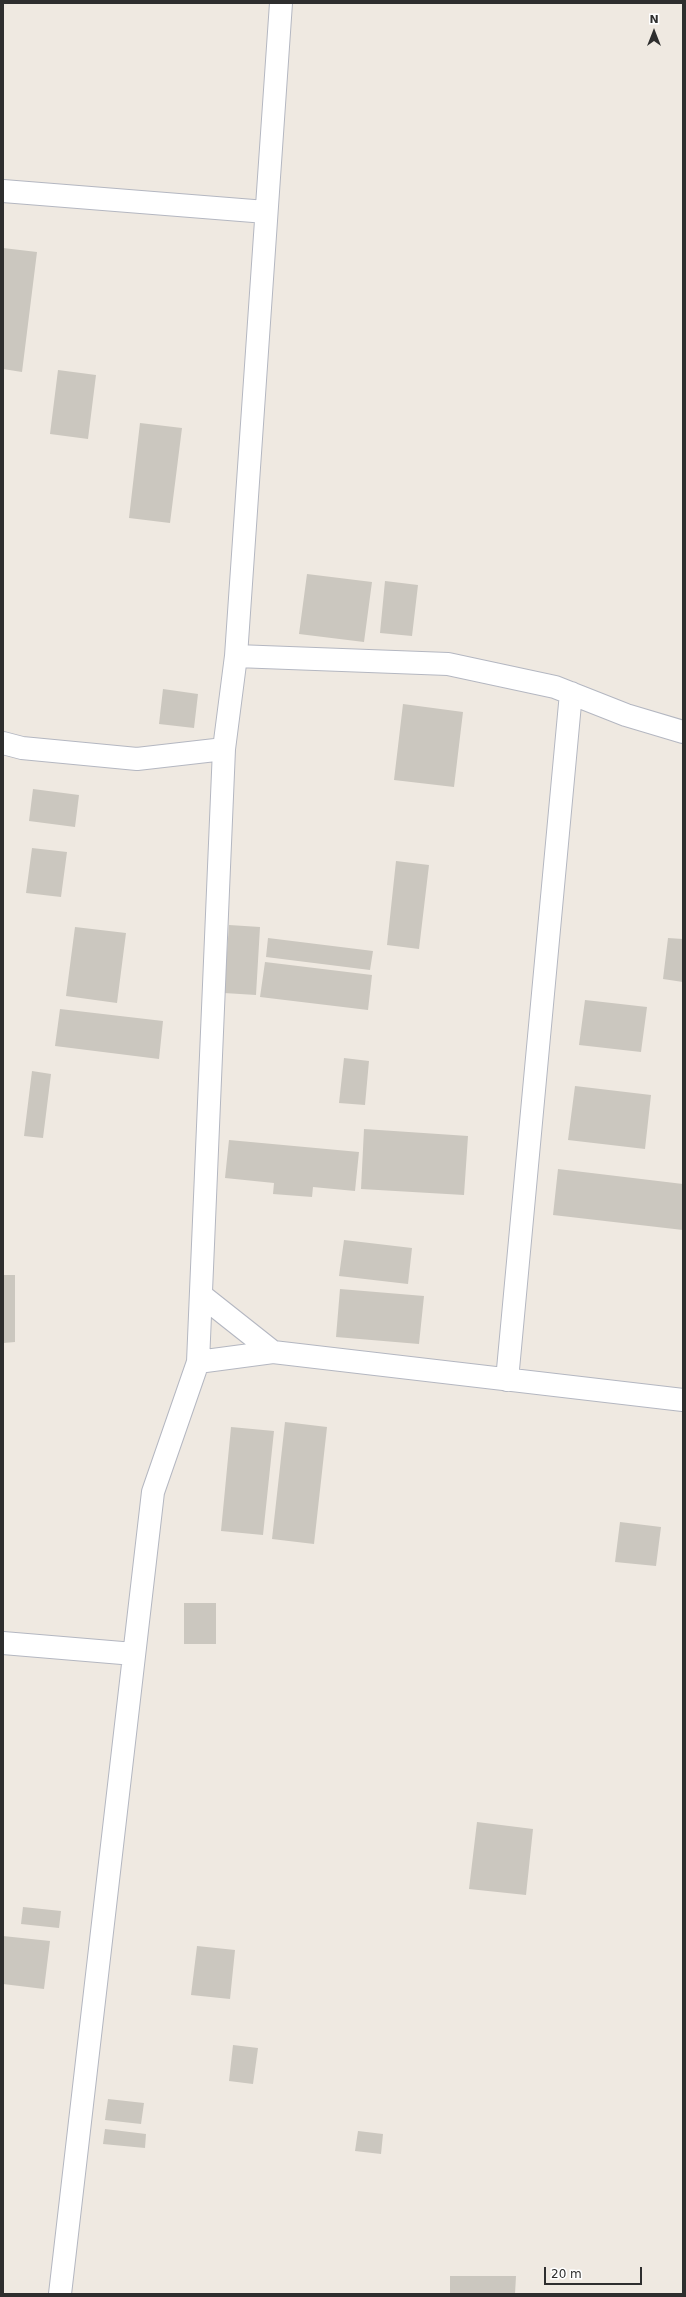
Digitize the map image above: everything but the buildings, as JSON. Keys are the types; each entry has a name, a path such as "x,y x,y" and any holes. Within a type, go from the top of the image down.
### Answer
{"street":[{"path":"60,2294 153,1492 198,1362 224,749 236,656 281,3"},
{"path":"3,191 266,212"},
{"path":"236,656 448,664 555,687 626,715 683,732"},
{"path":"507,1380 571,693"},
{"path":"3,743 22,748 137,759 224,749"},
{"path":"201,1295 273,1352"},
{"path":"198,1362 273,1352 683,1400"},
{"path":"3,1643 134,1654"}]}
